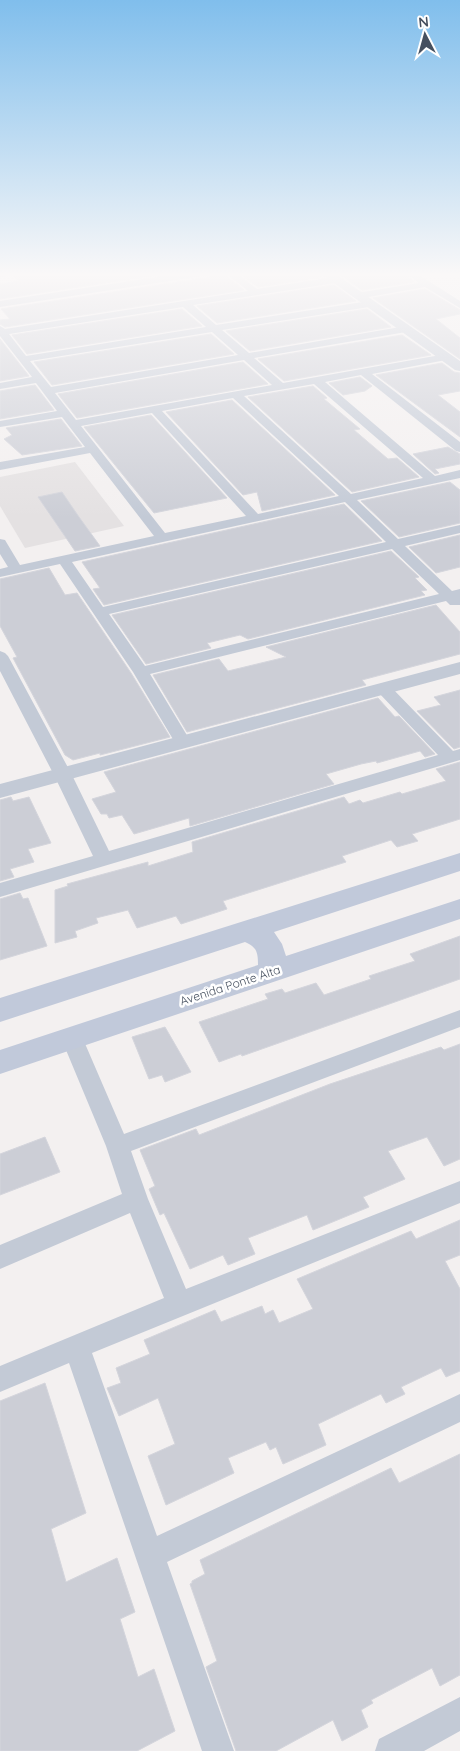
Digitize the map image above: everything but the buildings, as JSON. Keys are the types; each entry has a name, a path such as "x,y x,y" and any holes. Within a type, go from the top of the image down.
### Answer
{"main road":[{"path":"0,1010 460,862"},
{"name":"Avenida Ponte Alta","path":"0,1062 460,909"},
{"path":"244,931 256,934 265,940 271,948 272,971"}],"street":[{"path":"21,355 63,413 162,538"},
{"path":"48,391 252,355"},
{"path":"443,355 455,363"},
{"path":"245,356 281,387"},
{"path":"72,424 363,372 455,363"},
{"path":"363,372 460,448"},
{"path":"0,386 39,379"},
{"path":"317,381 432,480"},
{"path":"236,395 348,498 394,544 454,594 460,606"},
{"path":"155,410 255,518"},
{"path":"0,424 63,413"},
{"path":"0,466 91,449"},
{"path":"0,573 460,474"},
{"path":"100,612 460,529"},
{"path":"0,543 16,569"},
{"path":"64,560 141,672 183,742"},
{"path":"141,672 454,594"},
{"path":"0,656 63,775 104,860"},
{"path":"0,791 384,690 460,668"},
{"path":"384,690 455,756"},
{"path":"0,890 455,756"},
{"path":"118,1146 460,1018"},
{"path":"72,1038 118,1146 136,1199 179,1304"},
{"path":"0,1379 179,1304 460,1192"},
{"path":"0,1256 136,1199"},
{"path":"77,1348 218,1751"},
{"path":"149,1555 460,1408"},
{"path":"391,1751 460,1713"}],"shaded area":[{"path":"75,462 124,526 25,548 0,506 0,477"}]}
